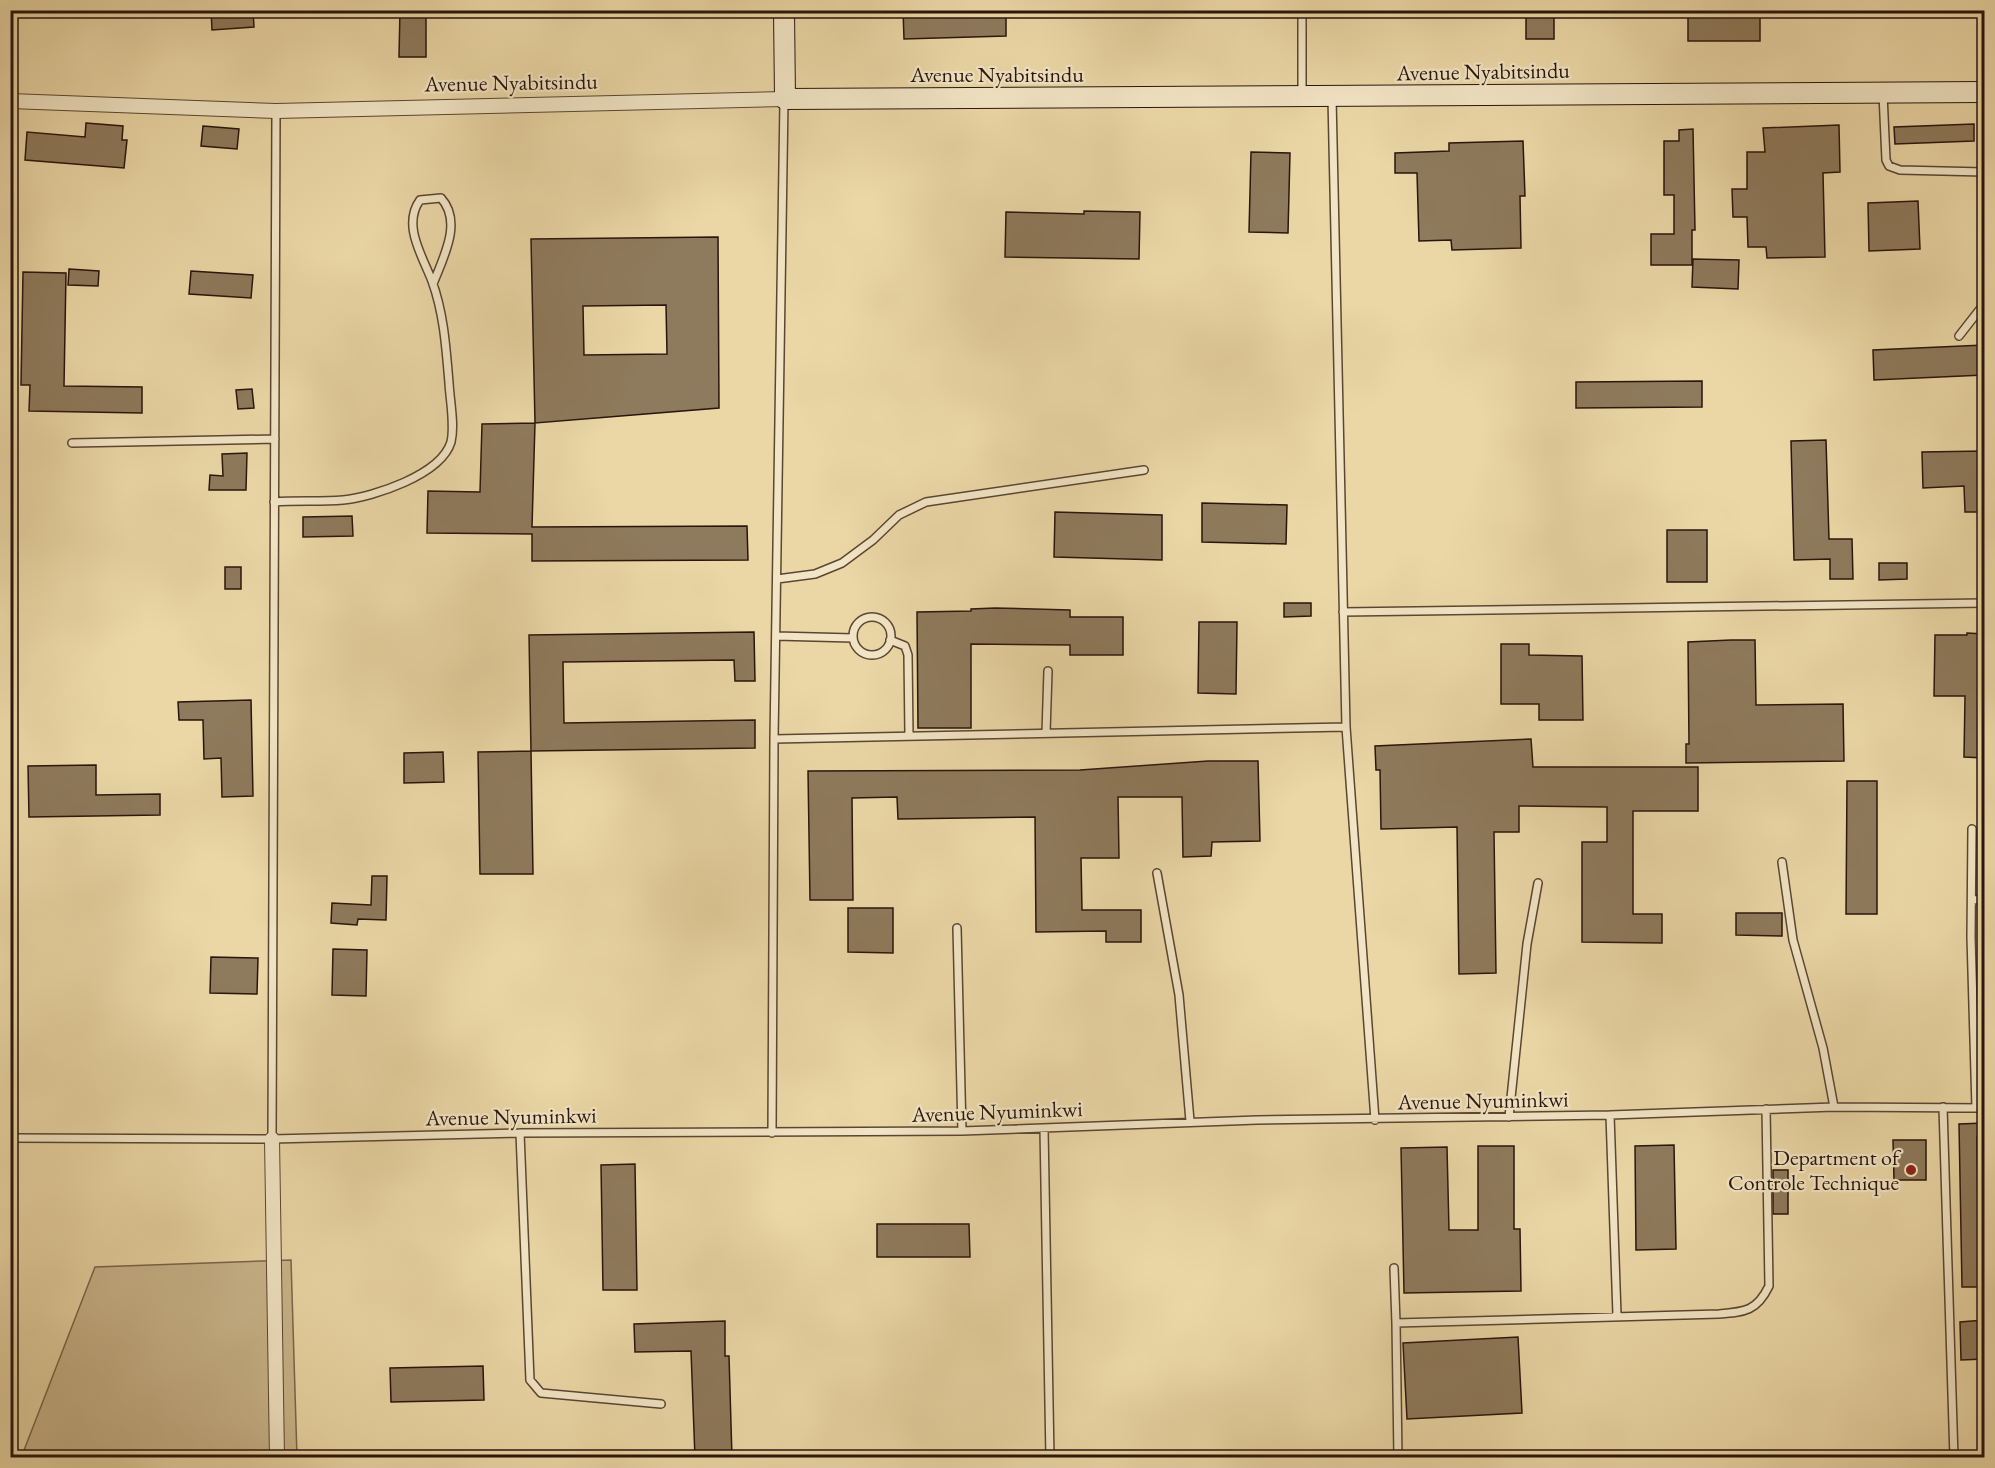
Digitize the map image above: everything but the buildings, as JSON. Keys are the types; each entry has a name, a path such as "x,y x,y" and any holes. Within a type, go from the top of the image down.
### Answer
{"street":[{"path":"784,10 784,99"},
{"name":"Avenue Nyabitsindu","path":"10,101 276,111 784,99 1984,92"},
{"path":"272,1139 277,1458"}],"lane":[{"path":"1302,10 1302,97"},
{"path":"1883,92 1886,160 1889,166 1900,170 1984,172"},
{"path":"1332,97 1346,727 1375,1120"},
{"path":"772,1133 774,739 784,99"},
{"path":"272,1139 276,111"},
{"path":"274,502 343,500 382,490 419,475 443,458 451,442 452,418 444,327 433,284 412,225 413,210 420,200 441,198 450,208 451,228 447,249 433,284"},
{"path":"1959,336 1984,304"},
{"path":"72,443 275,439"},
{"path":"777,579 815,574 842,563 873,540 899,515 926,502 1144,470"},
{"path":"1343,612 1984,603"},
{"path":"872,617 882,620 889,629 890,640 886,649 876,654 866,654 857,648 853,638 854,628 862,620 872,617"},
{"path":"776,636 853,638"},
{"path":"890,640 905,646 908,655 909,736"},
{"path":"1046,733 1048,671"},
{"path":"774,739 1346,727"},
{"path":"1972,829 1971,937 1980,1108"},
{"path":"1782,862 1793,940 1821,1039 1834,1107"},
{"path":"1157,873 1179,996 1190,1121"},
{"path":"1509,1117 1527,944 1538,883"},
{"path":"1973,900 1984,900"},
{"path":"957,928 962,1131"},
{"name":"Avenue Nyuminkwi","path":"10,1138 272,1139 520,1133 962,1131 1190,1121 1610,1116 1834,1107 1980,1108"},
{"path":"1943,1107 1954,1458"},
{"path":"1396,1323 1742,1313 1761,1302 1769,1286 1766,1109"},
{"path":"1610,1116 1617,1315"},
{"path":"1044,1129 1050,1458"},
{"path":"520,1133 530,1380 534,1388 541,1394 661,1404"},
{"path":"1394,1268 1398,1458"}],"shaded area":[{"path":"291,1260 297,1457 21,1458 95,1267"}],"place":[{"name":"Department of Controle Technique","path":"1911,1170"}]}
